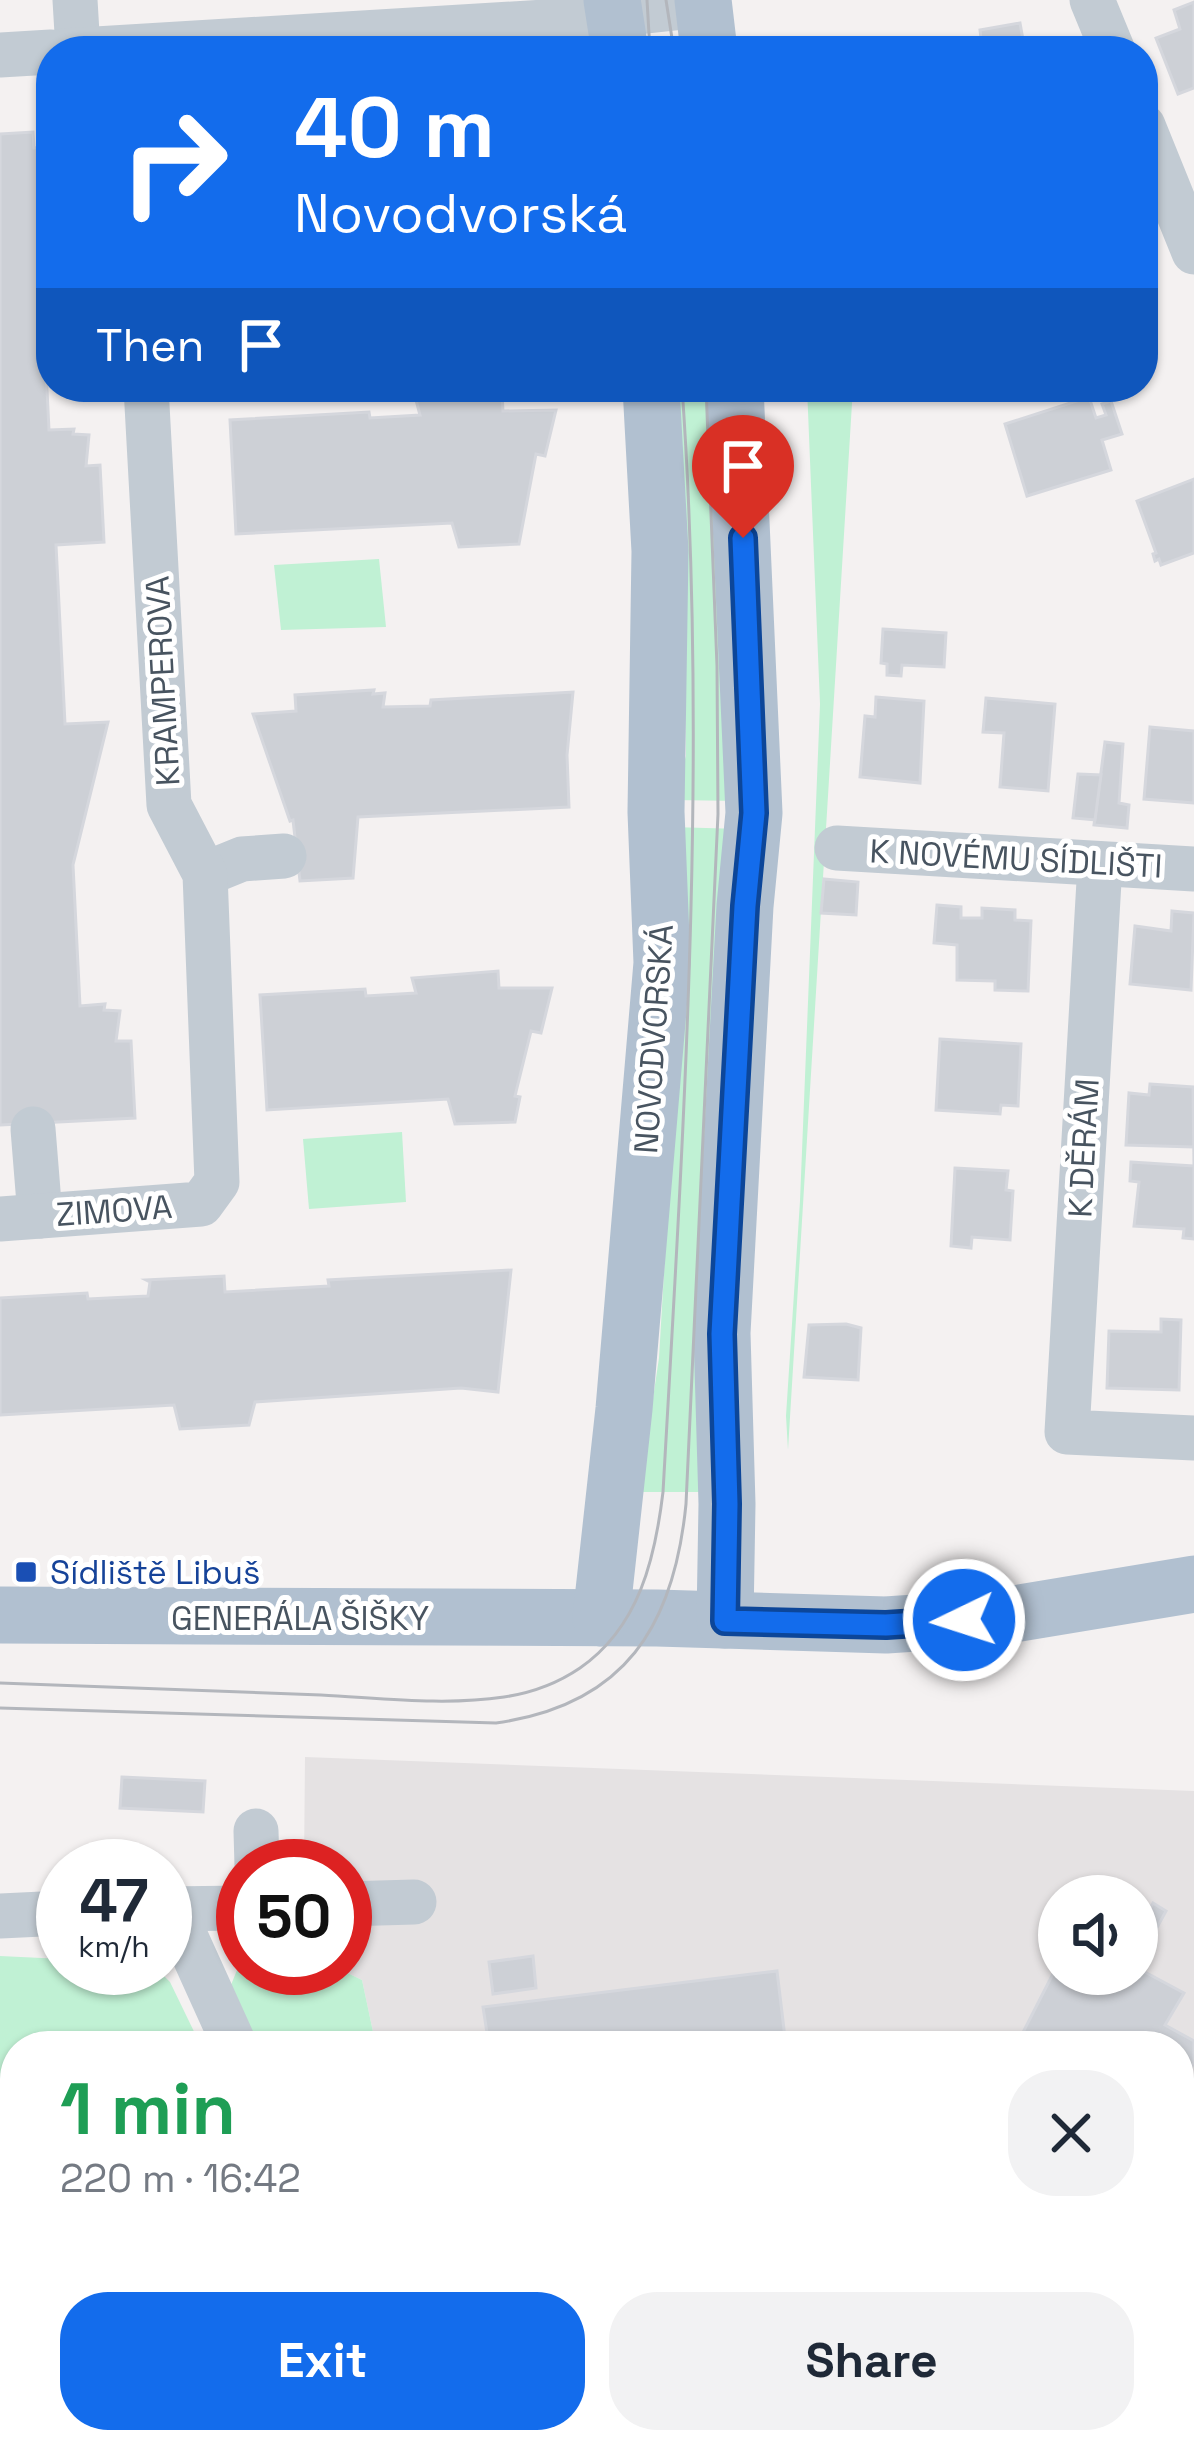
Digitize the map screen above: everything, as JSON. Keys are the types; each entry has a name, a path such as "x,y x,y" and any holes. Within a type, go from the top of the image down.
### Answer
{"main road":[{"name":"NOVODVORSKÁ","path":"601,1618 662,963 656,812 660,551 652,402"},
{"path":"725,1621 722,1334 754,813 736,402"},
{"name":"GENERÁLA ŠIŠKY","path":"0,1616 938,1623 1194,1584"}],"street":[{"path":"75,0 77,36"},
{"path":"1092,0 1107,36"},
{"path":"339,36 545,22 705,19"},
{"path":"0,55 36,53"},
{"path":"1158,163 1194,252"},
{"name":"KRAMPEROVA","path":"147,402 169,805 205,874 217,1182"},
{"name":"K NOVÉMU SÍDLIŠTI","path":"837,848 1194,869"},
{"path":"205,874 242,859 284,856"},
{"name":"K DĚRÁM","path":"1100,864 1067,1432 1194,1438"},
{"path":"20,1218 33,1129"},
{"name":"ZIMOVA","path":"20,1218 201,1204 217,1182"},
{"path":"372,1903 414,1902"},
{"path":"0,1916 36,1914"},
{"path":"192,1957 228,2031"}],"shaded area":[{"path":"305,1757 1194,1791 1194,2031 373,2031 365,1995 372,1995 372,1839 304,1839"}],"green space":[{"path":"673,402 715,402 741,801 672,800 686,756 683,573"},
{"path":"808,402 852,402 788,1450 786,1416 800,1201 820,704"},
{"path":"379,559 386,627 281,630 274,565"},
{"path":"671,827 741,829 710,1492 639,1492 659,1358 676,1067"},
{"path":"402,1132 406,1202 309,1209 303,1139"},
{"path":"0,1956 36,1958 36,1995 176,1995 194,2031 0,2031"},
{"path":"232,1995 365,1995 373,2031 252,2031"}],"building":[{"path":"1194,2 1194,88 1178,94 1158,43 1158,37 1180,29 1174,10"},
{"path":"1020,23 1022,36 981,36 980,30"},
{"path":"33,132 36,148 36,402 48,402 49,430 74,429 73,434 89,435 86,466 100,465 104,542 56,545 65,724 108,722 73,865 80,1006 105,1004 104,1010 120,1011 116,1041 131,1041 135,1118 0,1125 0,134"},
{"path":"417,402 502,402 503,411 556,410 545,456 536,454 519,544 459,547 452,523 236,534 230,420 369,412 370,418 420,415"},
{"path":"1073,402 1091,402 1096,418 1106,415 1102,404 1111,402 1122,434 1102,440 1111,470 1027,496 1005,424"},
{"path":"1194,479 1194,553 1161,565 1159,559 1155,561 1137,501"},
{"path":"883,629 946,633 944,667 902,665 901,676 887,675 887,664 881,663"},
{"path":"374,690 373,694 385,693 383,707 573,692 567,755 569,807 358,817 353,878 300,881 293,820 253,714 296,711 295,695"},
{"path":"876,697 924,701 920,783 860,777 865,716 875,717"},
{"path":"986,698 1055,704 1048,791 1000,787 1004,733 983,732"},
{"path":"1150,727 1194,731 1194,803 1144,799"},
{"path":"1105,742 1123,744 1119,803 1129,805 1127,828 1094,825"},
{"path":"1078,774 1101,775 1095,820 1073,818"},
{"path":"824,879 858,882 856,915 821,913"},
{"path":"937,905 961,907 961,918 982,918 982,908 1015,910 1015,920 1031,921 1028,991 995,990 995,981 957,980 957,945 934,943"},
{"path":"1172,911 1194,913 1191,990 1130,984 1135,926 1171,931"},
{"path":"498,971 499,988 552,988 541,1033 531,1031 515,1096 520,1097 515,1122 455,1124 448,1099 267,1110 260,995 365,989 366,996 416,993 412,978"},
{"path":"940,1039 1021,1044 1018,1106 1001,1105 1000,1114 936,1110"},
{"path":"1150,1084 1193,1087 1194,1147 1126,1145 1129,1093 1149,1095"},
{"path":"1131,1162 1194,1166 1194,1239 1183,1238 1184,1229 1134,1226 1139,1182 1130,1181"},
{"path":"955,1168 1008,1171 1006,1190 1013,1191 1010,1240 972,1237 971,1248 951,1246"},
{"path":"511,1270 498,1392 461,1388 255,1402 249,1425 180,1429 174,1405 0,1415 0,1298 87,1293 88,1299 148,1296 150,1282 146,1280 224,1276 225,1292 329,1286 328,1280"},
{"path":"1161,1319 1181,1320 1179,1390 1107,1388 1109,1331 1161,1332"},
{"path":"809,1325 861,1328 858,1380 804,1377"},
{"path":"122,1777 205,1781 203,1812 120,1808"},
{"path":"533,1956 536,1988 493,1994 489,1962"},
{"path":"777,1971 784,2031 487,2031 483,2007"},
{"path":"1158,1979 1184,1993 1165,2025 1176,2031 1024,2031 1042,1995 1158,1995"}],"tram line":[{"path":"647,0 649,36"},
{"path":"666,0 672,36"},
{"path":"0,1683 481,1700 534,1690 572,1673 600,1651 630,1612 649,1566 663,1492 685,1078 693,663 683,402"},
{"path":"0,1708 496,1723 541,1713 610,1678 655,1622 680,1548 686,1504 718,814 707,402"}],"place":[{"name":"Sídliště Libuš","path":"26,1572"}],"route":[{"path":"743,538 754,813 722,1334 725,1621 886,1625 964,1620"}]}
